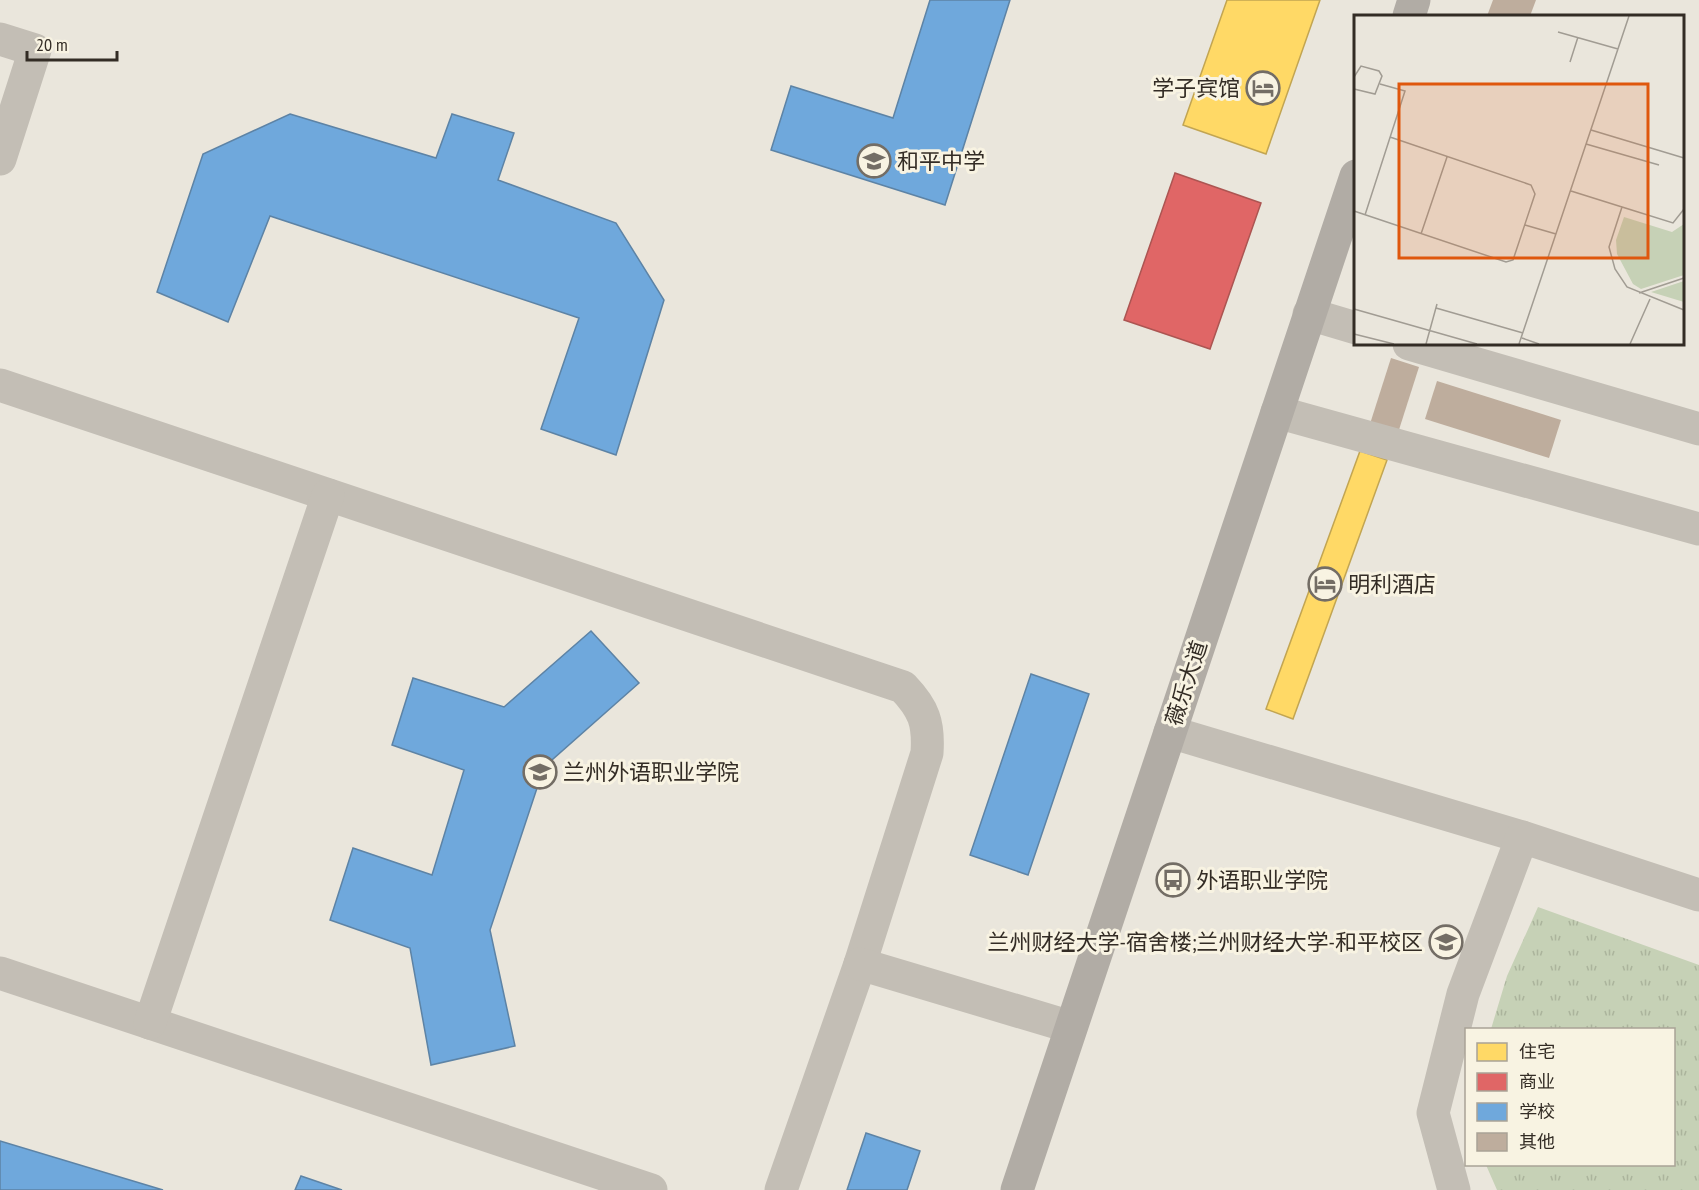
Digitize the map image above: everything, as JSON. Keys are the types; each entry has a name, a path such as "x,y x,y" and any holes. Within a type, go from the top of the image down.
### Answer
{"main road":[{"path":"1409,15 1414,0"},
{"name":"薇乐大道","path":"1017,1190 1354,182"}],"lane":[{"path":"0,39 35,50 0,159"},
{"path":"1309,314 1354,327"},
{"path":"1412,345 1699,429"},
{"path":"0,385 903,687 915,700 924,717 928,734 927,753 860,964 781,1190"},
{"path":"1277,412 1699,529"},
{"path":"150,1023 328,495"},
{"path":"1170,732 1522,837 1699,895"},
{"path":"1454,1190 1432,1113 1463,994 1522,837"},
{"path":"860,964 1071,1027"},
{"path":"0,973 651,1190"}],"green space":[{"path":"1538,907 1699,965 1699,1190 1497,1190 1486,1166 1675,1166 1675,1028 1491,1028 1507,976"}],"building: 住宅":[{"path":"1227,0 1320,0 1266,154 1183,125"},
{"path":"1360,451 1387,460 1293,719 1266,709"}],"building: 商业":[{"path":"1175,173 1261,203 1210,349 1124,320"}],"building: 学校":[{"path":"930,0 1010,0 945,205 771,150 791,86 893,118"},
{"path":"290,114 436,158 452,114 514,133 498,180 616,223 664,300 616,455 541,429 579,318 270,216 228,322 157,292 203,154"},
{"path":"591,631 639,683 544,767 490,930 515,1046 431,1065 410,948 330,920 353,848 432,875 464,770 392,745 413,678 504,707"},
{"path":"1031,674 1089,694 1028,875 970,855"},
{"path":"866,1133 920,1151 907,1190 847,1190"},
{"path":"0,1141 163,1190 0,1190"},
{"path":"301,1176 342,1190 295,1190"}],"building: 其他":[{"path":"1493,0 1536,0 1530,15 1487,15"},
{"path":"1391,358 1419,367 1397,436 1369,427"},
{"path":"1437,381 1561,420 1549,458 1425,419"}],"place":[{"name":"学子宾馆","path":"1263,88"},
{"name":"和平中学","path":"874,161"},
{"name":"明利酒店","path":"1325,584"},
{"name":"兰州外语职业学院","path":"540,772"},
{"name":"外语职业学院","path":"1173,880"},
{"name":"兰州财经大学-宿舍楼;兰州财经大学-和平校区","path":"1446,942"}]}
